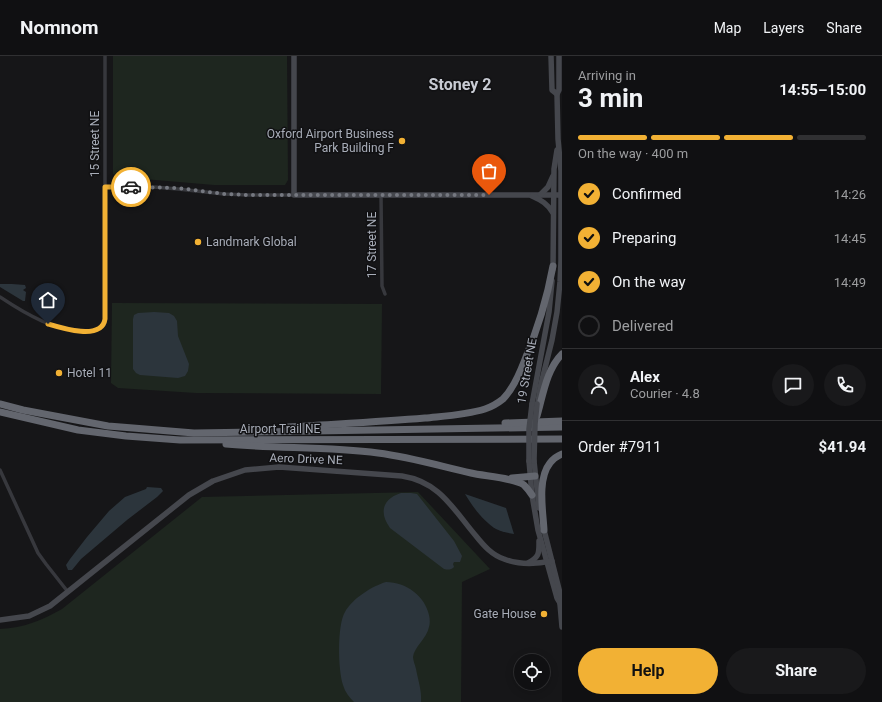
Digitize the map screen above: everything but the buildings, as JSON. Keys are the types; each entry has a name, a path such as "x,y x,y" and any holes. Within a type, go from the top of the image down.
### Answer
{"highway":[{"path":"194,433 412,419 474,412 487,409 498,403 508,393 519,374 539,324 548,292 553,266"},
{"path":"535,420 537,404 550,372 555,362 562,354"},
{"path":"0,399 34,409 108,426"},
{"name":"Airport Trail NE","path":"0,404 23,410 108,426 194,433 562,428"},
{"name":"Airport Trail NE","path":"0,412 78,430 126,436 180,440 562,439"},
{"path":"0,416 78,430"},
{"path":"429,429 467,424 562,421"},
{"path":"180,440 245,446 333,449 401,456 516,482 524,485 532,495"},
{"path":"541,530 544,473 551,461 562,454"},
{"path":"497,478 519,478 532,476"}],"street":[{"name":"15 Street NE","path":"0,297 28,314 48,324 63,329 79,331 96,330 102,327 105,319 105,56"},
{"path":"294,56 294,195"},
{"name":"19 Street NE","path":"551,56 552,90 557,94"},
{"name":"19 Street NE","path":"532,461 529,429 537,404 559,300 561,261 561,180 557,94 559,90 559,56"},
{"name":"19 Street NE","path":"537,404 550,312 553,266 554,174 558,139"},
{"path":"540,195 548,187 554,174"},
{"path":"105,187 178,188 224,194 248,195 561,195"},
{"name":"17 Street NE","path":"381,195 382,286 385,294"},
{"path":"532,196 548,205 554,214"},
{"name":"19 Street NE","path":"535,420 532,461 532,495 550,561 557,598 560,604 562,627"},
{"name":"Aero Drive NE","path":"0,620 29,616 50,606 189,496 213,481 245,470 279,468 402,476 421,480 444,497 485,548 491,552 504,560 516,562 538,563 550,561"},
{"path":"0,470 38,553 69,592"},
{"name":"19 Street NE","path":"532,476 540,511 541,530"},
{"path":"527,563 535,559 539,553 541,530"}],"shaded area":[{"path":"113,56 287,56 288,180 285,185 214,185 144,179 122,179 113,174"},
{"path":"0,284 25,285 26,288 23,290 26,292 25,301 0,287"},
{"path":"112,303 382,304 381,394 196,393 118,388 111,383"},
{"path":"138,313 169,313 174,316 177,321 178,336 189,364 188,371 185,376 178,378 140,375 133,369 134,315"},
{"path":"147,487 161,488 163,491 81,559 72,570 68,570 66,565 70,559 109,511 125,497 146,489"},
{"path":"418,492 490,569 462,582 461,702 0,702 0,629 32,623 62,609 202,497"},
{"path":"401,493 417,494 454,541 462,556 460,562 454,562 453,568 449,570 444,569 390,528 384,517 384,507 390,499"},
{"path":"465,494 506,508 514,534 500,531 487,522 471,504"},
{"path":"386,582 401,584 414,591 427,608 430,623 428,631 413,657 421,702 354,702 347,694 343,685 340,669 339,648 342,618 352,602 363,594"}],"way so far":[{"path":"131,187 178,188 224,194 248,195 489,195"}],"place":[{"name":"Oxford Airport Business Park Building F","path":"402,141"},
{"name":"Landmark Global","path":"198,242"},
{"name":"Hotel 11","path":"59,373"},
{"name":"Gate House","path":"544,614"}],"district":[{"name":"Stoney 2","path":"460,84"}],"route":[{"path":"48,324 63,329 79,331 92,331 104,325 105,187 131,187"}]}
